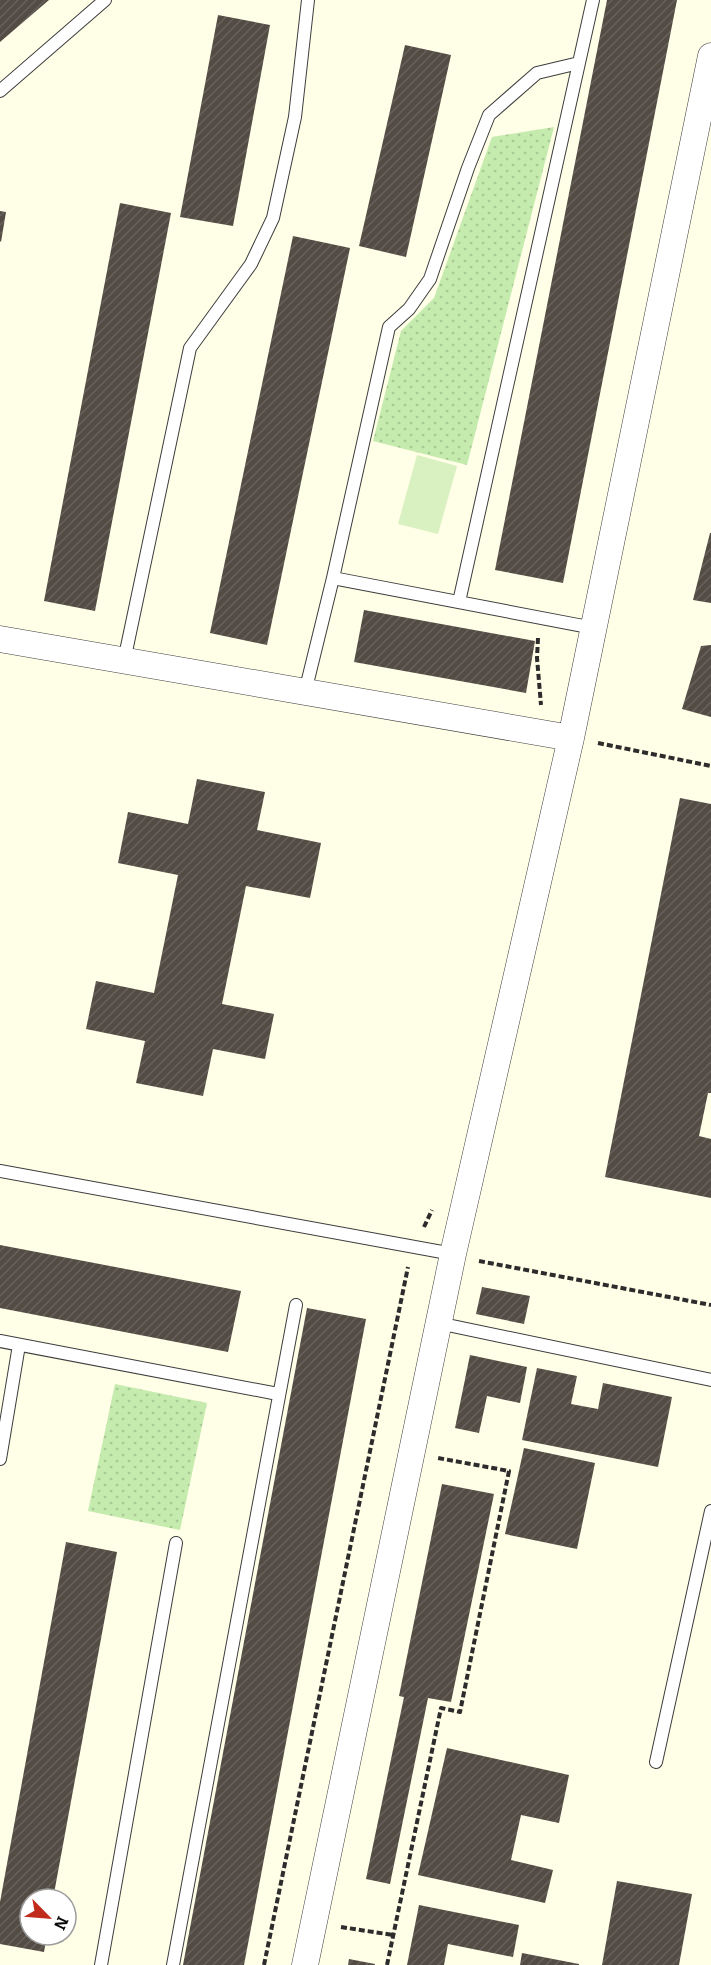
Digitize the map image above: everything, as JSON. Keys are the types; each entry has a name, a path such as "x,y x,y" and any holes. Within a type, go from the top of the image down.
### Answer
{"street":[{"path":"305,1965 559,736 594,628 711,56"},
{"path":"0,639 559,736"}],"lane":[{"path":"0,91 105,0"},
{"path":"124,661 190,348 251,264 273,218 295,117 308,0"},
{"path":"459,602 593,0"},
{"path":"305,692 389,327 409,309 430,279 468,168 489,115 537,73 579,63"},
{"path":"333,578 594,628"},
{"path":"0,1171 453,1254"},
{"path":"173,1965 296,1305"},
{"path":"438,1323 711,1380"},
{"path":"0,1341 278,1394"},
{"path":"0,1459 19,1345"},
{"path":"656,1762 711,1511"},
{"path":"101,1965 177,1543"}],"path":[{"path":"533,617 538,639 540,697 559,736 711,766"},
{"path":"264,1965 412,1247 431,1214 434,1203"},
{"path":"453,1254 711,1305"},
{"path":"387,1965 441,1708 460,1712 509,1471 411,1453"},
{"path":"314,1922 393,1935"}],"green space":[{"path":"554,127 467,465 373,441 401,331 434,298 492,137"},
{"path":"417,455 457,466 438,534 398,524"},
{"path":"115,1384 207,1403 180,1530 88,1511"}],"building":[{"path":"0,0 49,0 0,42"},
{"path":"607,0 677,0 563,583 495,570"},
{"path":"218,15 270,25 233,226 180,217"},
{"path":"405,45 451,55 406,257 359,246"},
{"path":"120,203 171,213 95,611 44,601"},
{"path":"0,211 6,212 1,242 0,241"},
{"path":"293,236 350,248 267,645 210,633"},
{"path":"711,533 711,603 693,600"},
{"path":"364,610 535,641 526,693 354,662"},
{"path":"711,645 711,717 682,709 701,646"},
{"path":"197,779 265,792 257,830 321,843 310,898 246,886 222,1004 274,1014 265,1059 213,1049 203,1096 136,1083 145,1041 86,1029 96,981 154,993 178,875 118,863 128,812 188,824"},
{"path":"680,798 711,804 711,1093 708,1093 699,1136 711,1139 711,1198 605,1177"},
{"path":"0,1245 241,1291 228,1352 0,1308"},
{"path":"482,1287 530,1296 524,1324 476,1314"},
{"path":"307,1308 366,1319 244,1965 183,1965"},
{"path":"470,1355 527,1367 520,1403 487,1396 479,1433 455,1428"},
{"path":"537,1368 577,1376 571,1404 598,1409 603,1383 672,1397 658,1467 522,1440"},
{"path":"524,1448 595,1463 577,1549 505,1534"},
{"path":"442,1484 494,1494 451,1702 428,1698 390,1884 366,1879 404,1697 399,1696"},
{"path":"66,1542 117,1552 55,1887 18,1887 18,1947 45,1947 44,1952 0,1944 0,1902"},
{"path":"447,1748 569,1775 559,1823 521,1815 511,1860 553,1870 545,1903 418,1875"},
{"path":"617,1881 692,1894 679,1965 602,1965"},
{"path":"419,1905 519,1925 513,1957 448,1944 444,1965 407,1965"},
{"path":"522,1953 579,1964 579,1965 520,1965"},
{"path":"349,1959 375,1964 375,1965 348,1965"}]}
